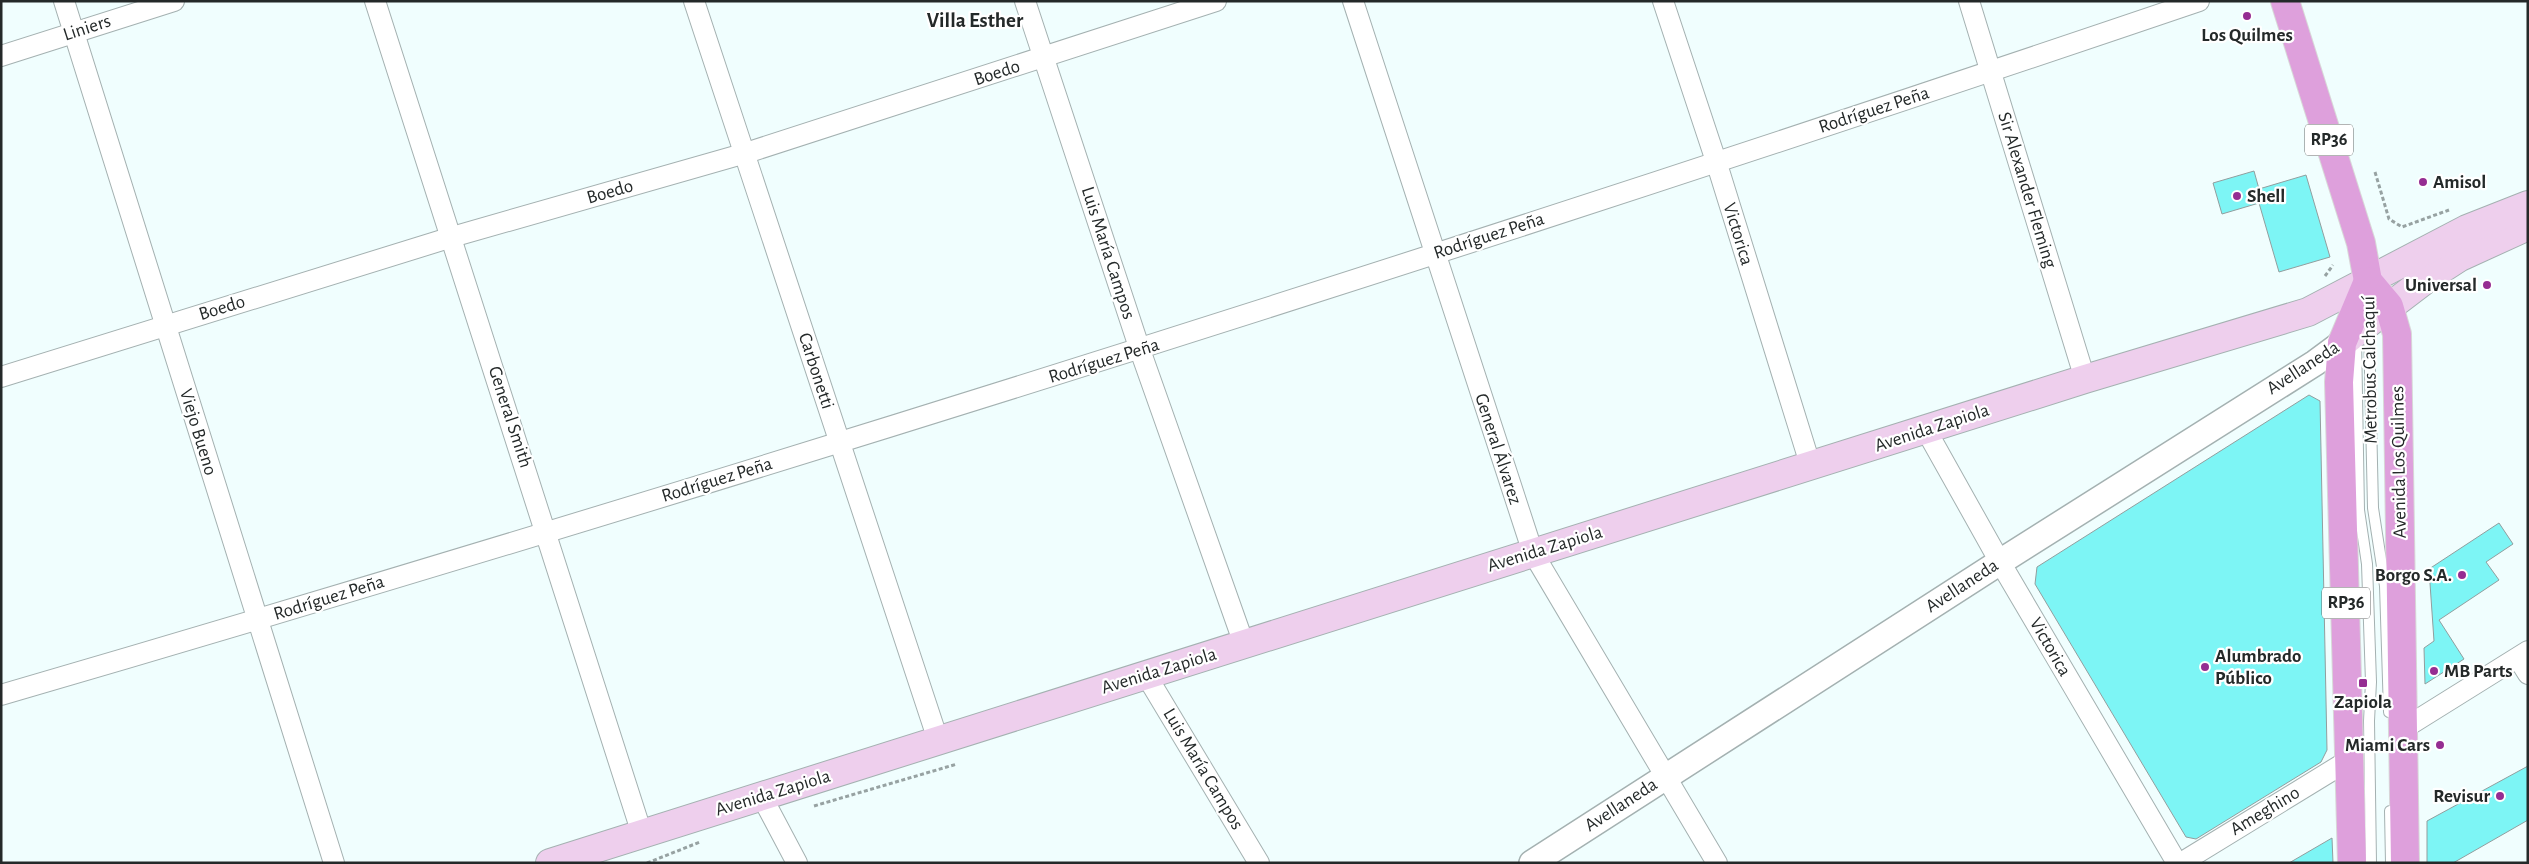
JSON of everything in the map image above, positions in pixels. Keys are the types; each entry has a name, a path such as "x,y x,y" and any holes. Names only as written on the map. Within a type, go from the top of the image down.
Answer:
{"main road":[{"name":"Avenida Los Quilmes","path":"2285,1 2356,226 2368,281 2364,326 2394,321 2397,343 2397,805 2405,863"},
{"name":"Avenida Zapiola","path":"550,863 2085,379 2290,318 2330,302 2467,229 2528,205"},
{"path":"2364,326 2460,256 2528,226"},
{"name":"RP36","path":"2352,863 2339,382 2364,326 2368,281"}],"street":[{"name":"Viejo Bueno","path":"64,1 256,620 334,863"},
{"name":"Liniers","path":"1,56 174,1"},
{"name":"General Smith","path":"375,1 547,531 642,834"},
{"name":"Carbonetti","path":"694,1 746,153 938,740"},
{"name":"Luis María Campos","path":"1025,1 1140,350 1244,644"},
{"name":"Boedo","path":"1,376 452,237 746,153 1216,1"},
{"name":"General Álvarez","path":"1353,1 1533,553 1717,863"},
{"name":"Victorica","path":"1663,1 1716,161 1810,467"},
{"name":"Sir Alexander Fleming","path":"1969,1 2085,379"},
{"name":"Rodríguez Peña","path":"1,694 256,620 1140,350 1991,72 2199,1"},
{"name":"Avellaneda","path":"1532,863 2000,562 2315,363 2364,326"},
{"name":"Victorica","path":"1926,430 2000,562 2177,863"},
{"path":"2396,727 2524,661"},
{"name":"Luis María Campos","path":"1146,675 1259,863"},
{"name":"Ameghino","path":"2181,863 2350,760"},
{"path":"762,797 797,863"}],"lane":[{"name":"Metrobus Calchaquí","path":"2364,326 2359,510 2366,564 2370,654 2371,863"},
{"path":"2391,863 2397,805"},
{"path":"2397,805 2398,863"}],"path":[{"path":"2375,172 2389,219 2402,228 2456,208"},
{"path":"804,809 957,764"},
{"path":"648,863 703,841"}],"building":[{"path":"2254,171 2259,189 2306,175 2330,257 2279,272 2259,203 2222,214 2213,183"},
{"name":"Alumbrado Público","path":"2309,395 2320,401 2327,750 2321,762 2196,839 2186,837 2035,584 2037,567"},
{"name":"Borgo S.A.","path":"2499,523 2513,544 2486,562 2499,580 2439,620 2464,659 2425,684 2424,648 2434,641 2429,569"},
{"name":"Revisur","path":"2528,766 2528,820 2453,863 2427,863 2427,821"},
{"path":"2332,838 2333,863 2289,863"}],"place":[{"name":"Los Quilmes","path":"2247,16"},
{"name":"Amisol","path":"2423,182"},
{"name":"Shell","path":"2237,196"},
{"name":"Universal","path":"2487,285"},
{"name":"Borgo S.A.","path":"2462,575"},
{"name":"Alumbrado Público","path":"2205,667"},
{"name":"MB Parts","path":"2434,671"},
{"name":"Zapiola","path":"2363,683"},
{"name":"Miami Cars","path":"2440,745"},
{"name":"Revisur","path":"2500,796"}],"district":[{"name":"Villa Esther","path":"975,20"}]}
